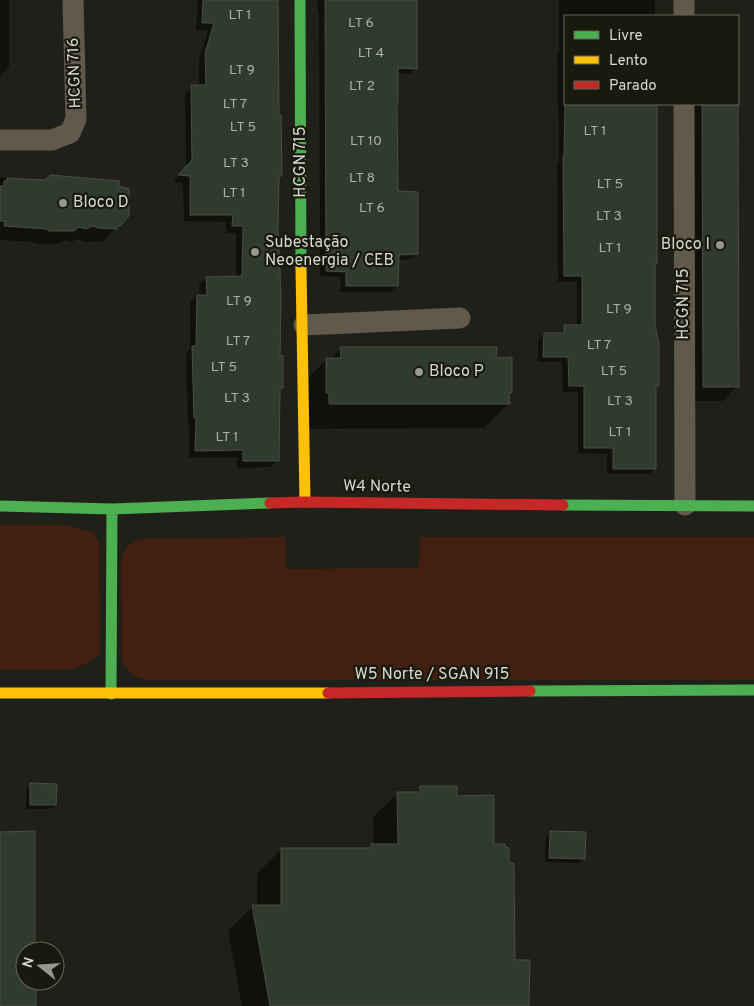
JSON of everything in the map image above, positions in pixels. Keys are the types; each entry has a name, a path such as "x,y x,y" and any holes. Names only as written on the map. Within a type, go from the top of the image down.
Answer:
{"main road":[{"name":"HCGN 715","path":"300,0 305,502"},
{"name":"W4 Norte","path":"0,506 112,509 305,502 754,506"},
{"path":"111,694 112,509"},
{"name":"W5 Norte / SGAN 915","path":"0,693 754,690"}],"street":[{"name":"HCGN 716","path":"0,140 52,140 70,133 76,119 73,0"},
{"path":"684,0 684,15"},
{"name":"HCGN 715","path":"684,105 685,505"},
{"path":"304,325 460,318"}],"shaded area":[{"path":"0,525 65,525 92,532 99,543 100,653 91,661 74,669 0,669"},
{"path":"285,537 286,569 419,568 420,537 754,537 754,680 145,680 133,675 122,662 121,560 127,546 139,539"}],"building":[{"path":"203,0 278,0 279,115 281,115 282,176 279,176 278,227 281,294 280,357 283,355 283,388 280,388 279,461 243,461 243,450 195,451 196,418 194,418 192,346 196,346 197,295 207,295 206,277 242,276 243,226 232,226 233,215 190,215 190,176 178,175 192,160 191,85 206,85 205,53 214,23 202,23"},
{"path":"325,0 417,0 417,69 398,68 397,102 398,191 418,192 418,254 399,255 398,286 346,286 346,272 326,271"},
{"path":"565,105 657,105 655,325 659,344 659,386 656,386 656,469 613,469 613,448 584,448 584,386 569,386 568,357 543,357 544,333 564,333 564,325 582,325 582,276 564,276"},
{"name":"Bloco I","path":"702,105 738,105 739,387 703,387"},
{"name":"Bloco D","path":"50,175 120,181 119,186 129,189 129,216 120,226 117,226 117,229 92,226 86,229 79,227 74,231 49,231 47,229 4,226 5,221 0,221 0,186 4,186 4,181 7,181 7,178 45,180"},
{"name":"Bloco P","path":"340,347 497,347 496,358 512,357 510,404 329,404 329,393 326,393 326,358 341,358"},
{"path":"30,783 57,784 56,805 30,805"},
{"path":"420,786 457,786 457,796 494,795 494,844 505,844 505,847 509,848 509,862 514,864 515,960 530,960 529,1006 270,1006 252,905 281,905 281,848 368,848 372,847 371,844 398,844 397,792 420,792"},
{"path":"35,831 35,941 15,941 15,991 36,991 36,1006 0,1006 0,832"},
{"path":"550,831 586,832 585,859 549,858"}],"traffic: fast":[{"path":"300,0 301,268"},
{"path":"0,506 112,509 270,503"},
{"path":"563,505 754,506"},
{"path":"111,694 112,509"},
{"path":"530,691 754,690"}],"traffic: slow":[{"path":"301,268 305,502"},
{"path":"0,693 328,693"}],"traffic: jam":[{"path":"270,503 563,505"},
{"path":"328,693 530,691"}],"place":[{"name":"Bloco D","path":"63,203"},
{"name":"Bloco I","path":"720,245"},
{"name":"Subestação Neoenergia / CEB","path":"255,252"},
{"name":"Bloco P","path":"419,372"}]}
